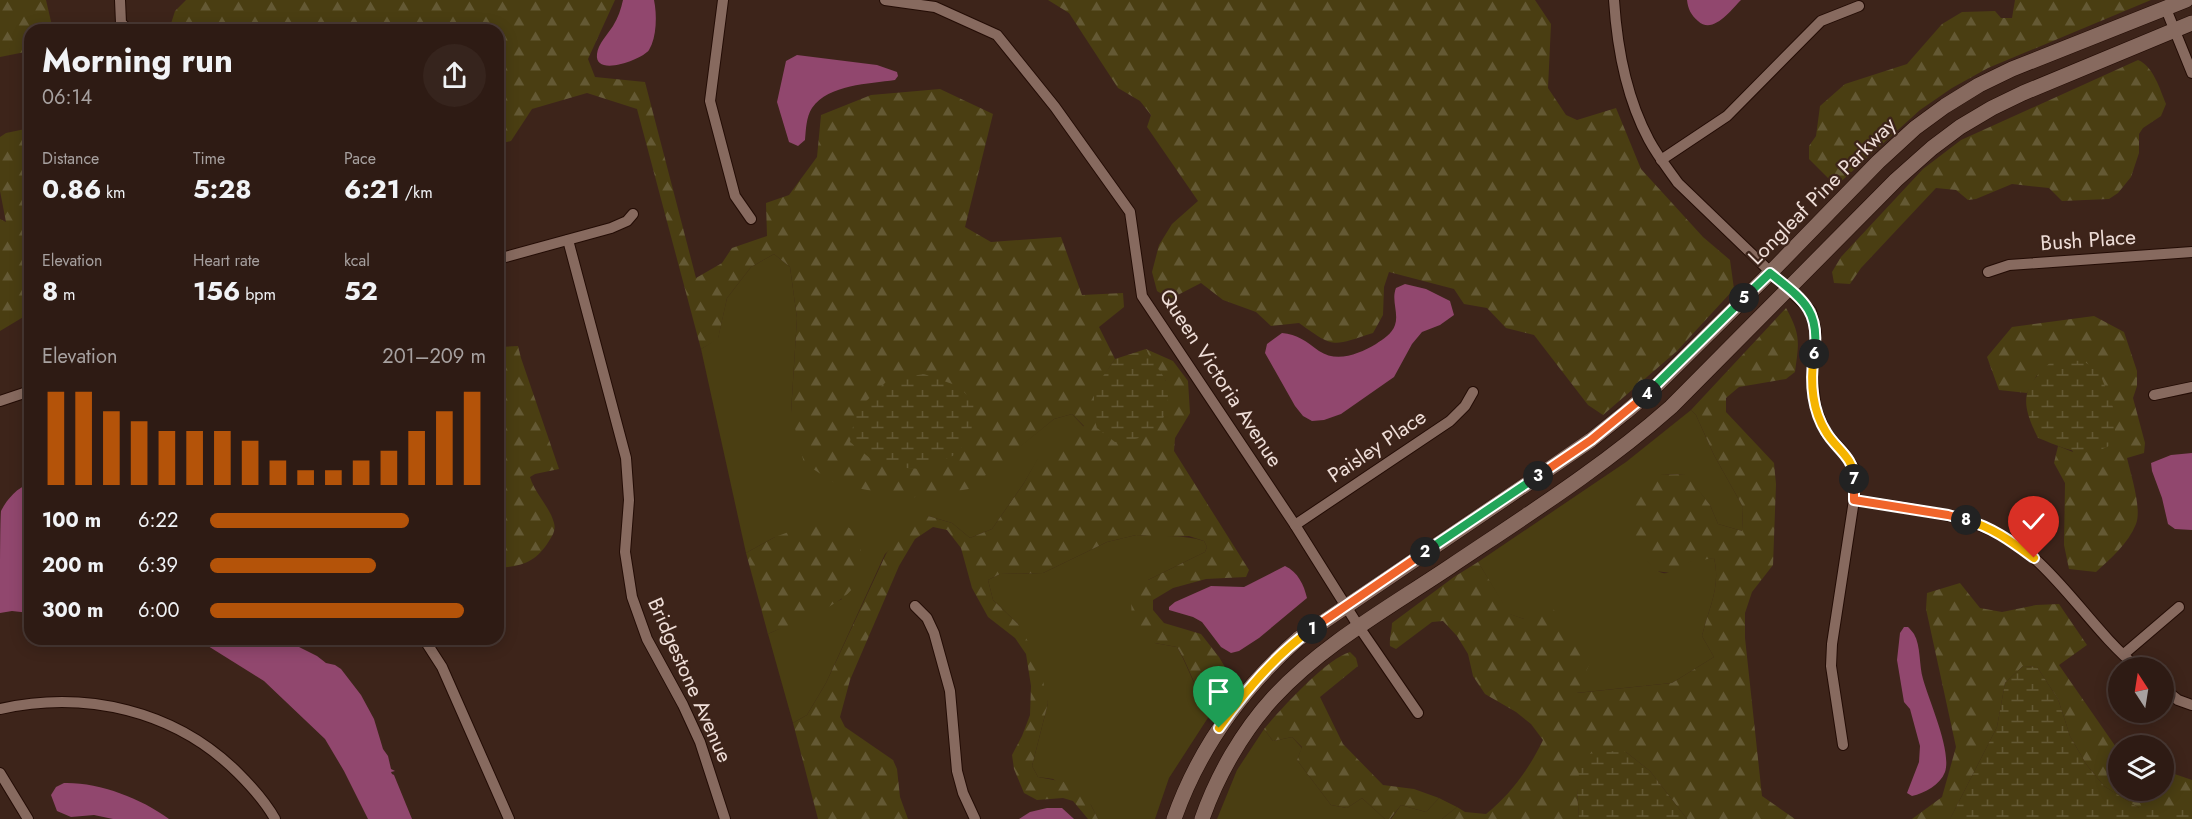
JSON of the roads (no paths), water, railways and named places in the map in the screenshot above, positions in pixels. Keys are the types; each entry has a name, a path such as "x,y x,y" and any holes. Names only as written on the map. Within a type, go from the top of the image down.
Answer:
{"main road":[{"name":"Longleaf Pine Parkway","path":"1174,819 1195,769 1219,728 1236,704 1271,664 1298,639 1591,440 1653,388 1878,162 1915,128 1979,85 2012,69 2186,0"},
{"path":"1202,819 1241,741 1272,699 1314,660 1359,627 1606,461 1671,406 1896,180 1932,148 1960,127 2023,93 2192,23"}],"street":[{"path":"120,0 122,24"},
{"path":"723,0 710,101 735,196 751,219"},
{"name":"Queen Victoria Avenue","path":"885,0 935,7 997,35 1055,106 1130,212 1142,297 1418,713"},
{"path":"1614,0 1623,60 1635,108 1649,140 1678,183 1770,273 1790,289 1811,311 1815,323 1812,375 1816,410 1826,433 1854,468 1854,500 1831,655 1843,745"},
{"path":"1661,159 1727,116 1821,21 1859,6"},
{"path":"2166,9 2192,73"},
{"path":"504,257 620,224 633,214"},
{"name":"Bridgestone Avenue","path":"568,240 626,458 629,500 626,552 632,597 647,639 683,705 700,742 725,819"},
{"name":"Bush Place","path":"1988,272 2009,265 2192,252"},
{"path":"2154,395 2192,387"},
{"name":"Paisley Place","path":"1295,525 1450,421 1465,406 1473,392"},
{"path":"0,402 24,393"},
{"path":"1854,500 1948,515 1978,523 2004,536 2034,558 2127,657"},
{"path":"915,606 927,618 934,633 950,691 957,771 975,819"},
{"path":"2124,654 2179,607"},
{"path":"428,645 442,667 509,819"},
{"path":"2174,697 2192,705"},
{"path":"0,709 42,702 74,701 109,705 176,727 216,753 248,783 275,819"},
{"path":"0,773 28,819"}]}
